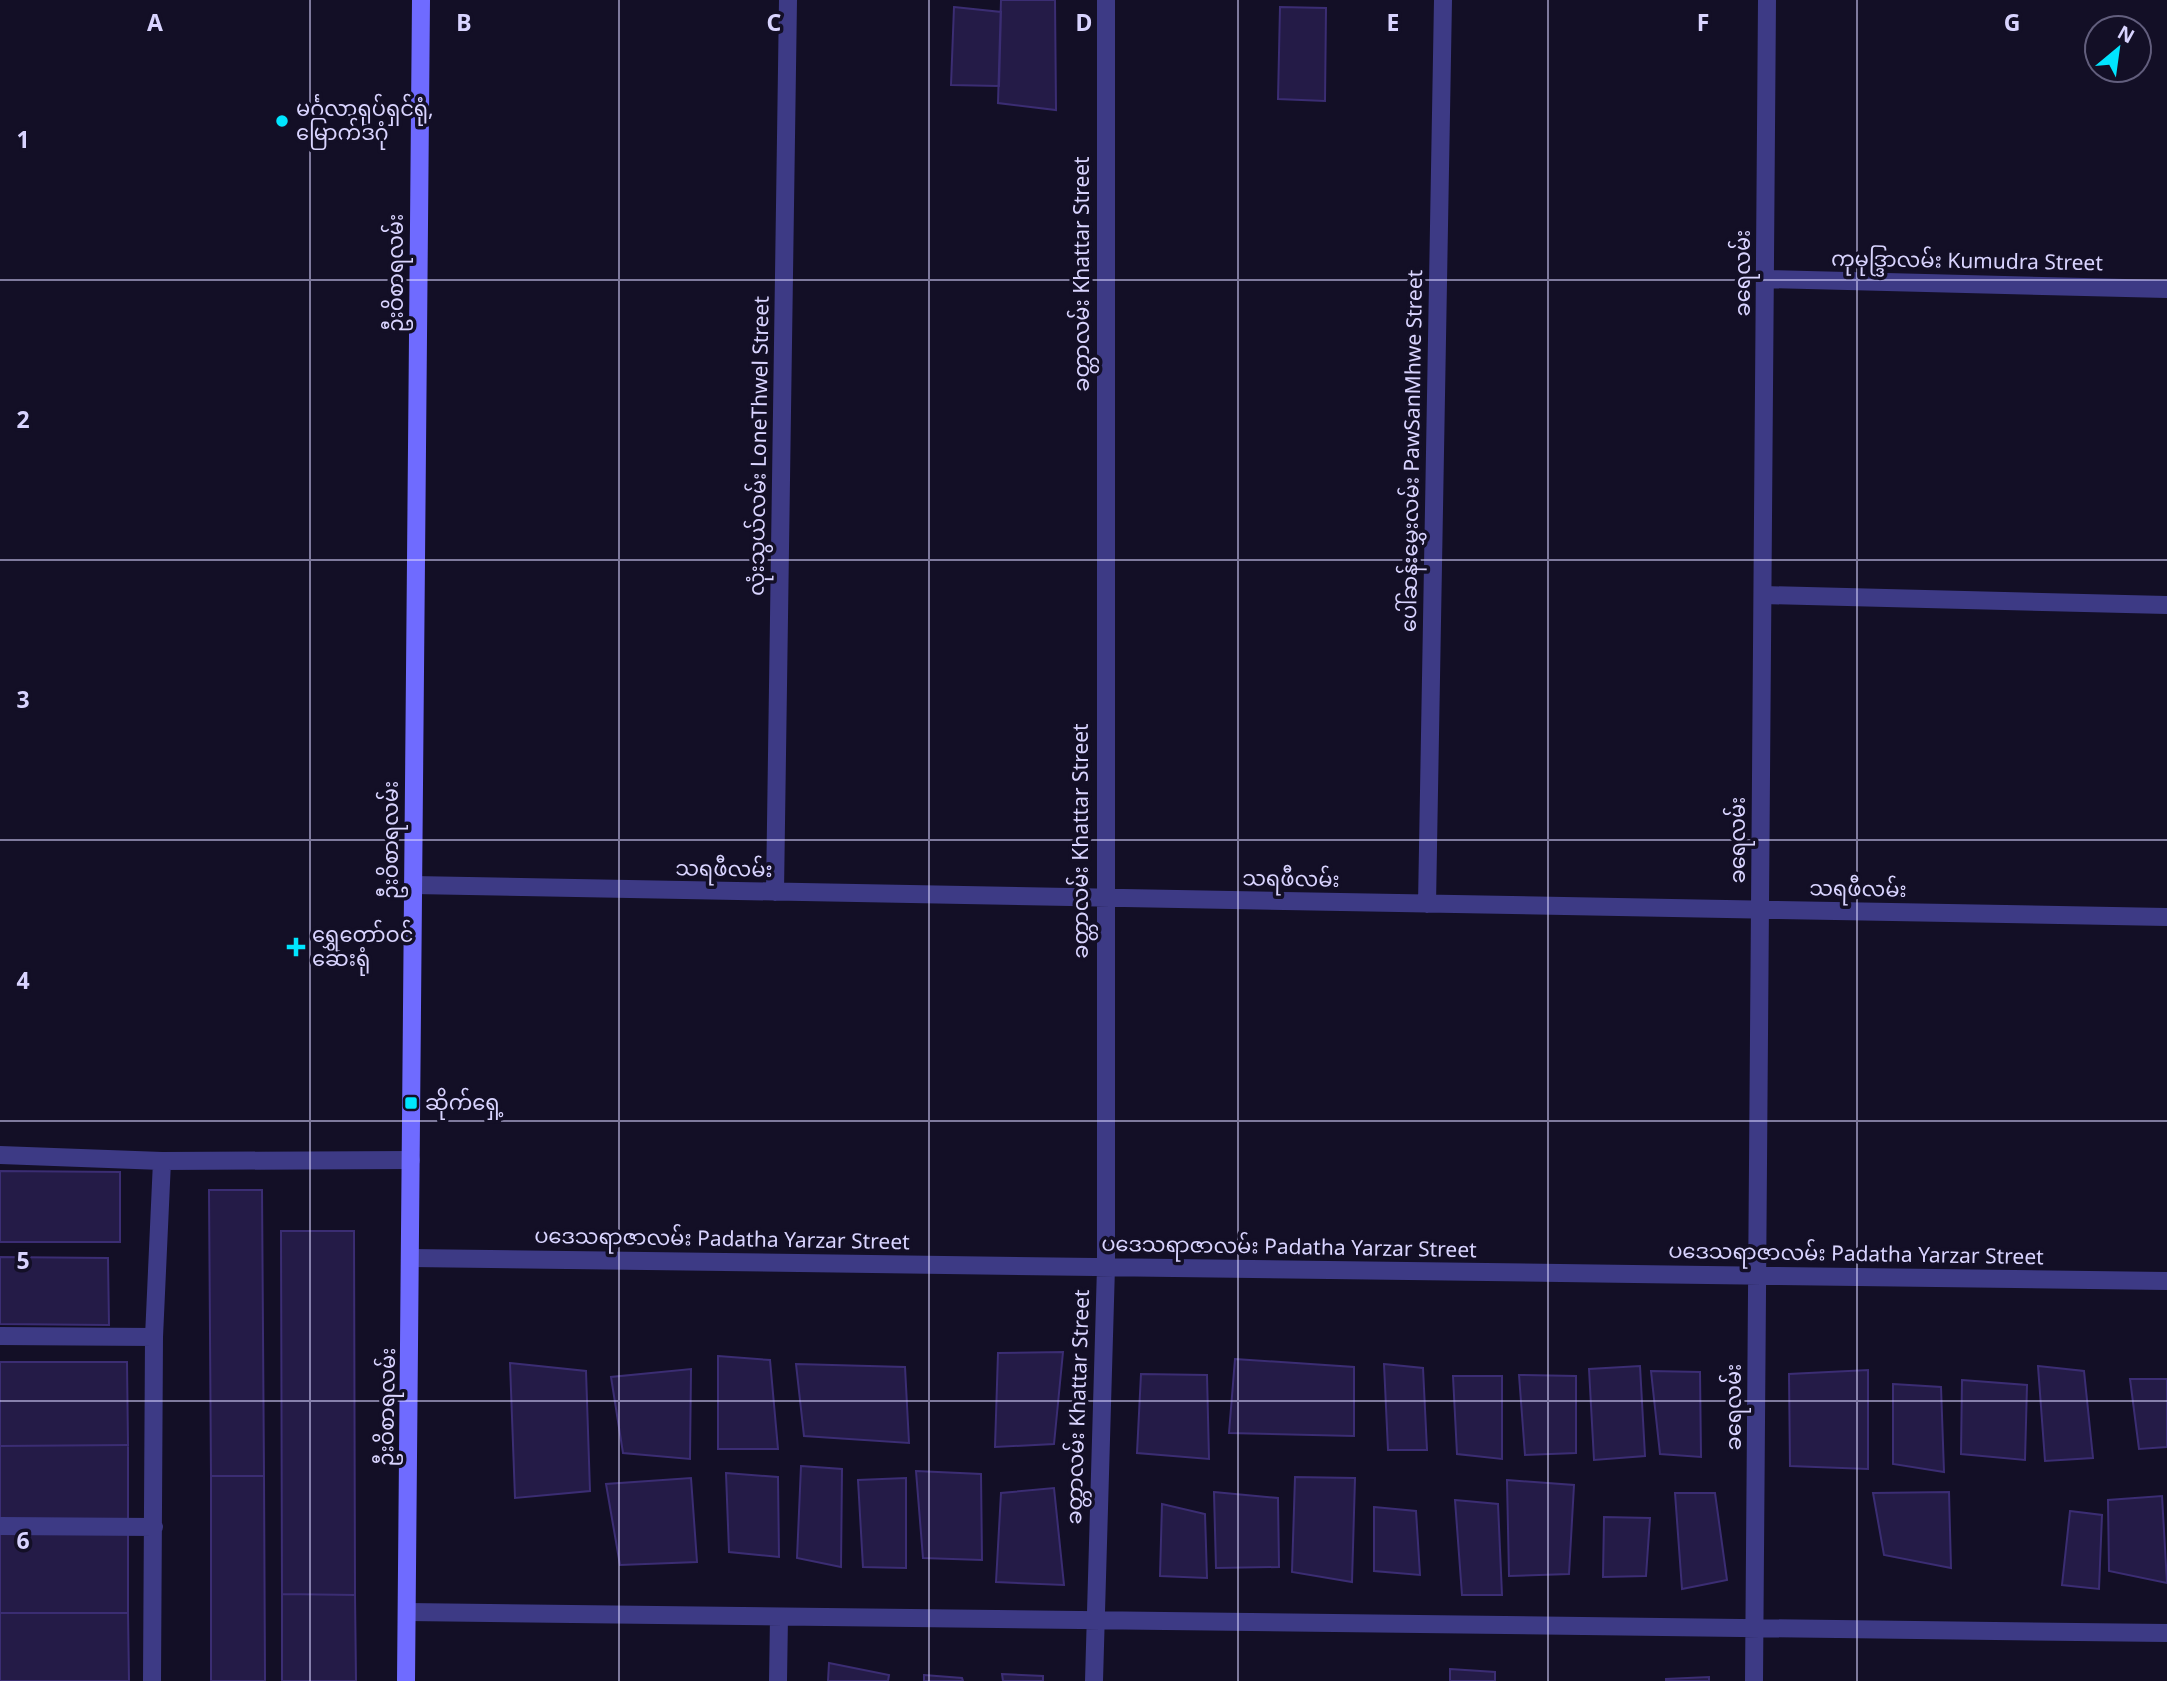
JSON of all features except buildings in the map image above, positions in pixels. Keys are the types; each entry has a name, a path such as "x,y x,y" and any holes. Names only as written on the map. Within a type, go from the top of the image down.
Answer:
{"main road":[{"name":"ဦးဝိစာရလမ်း","path":"406,1681 421,0"}],"street":[{"name":"လုံးသွယ်လမ်း LoneThwel Street","path":"775,892 788,0"},
{"name":"ခတ္တာလမ်း Khattar Street","path":"1094,1681 1106,1267 1106,0"},
{"name":"ပေါ်ဆန်းမွှေးလမ်း PawSanMhwe Street","path":"1427,904 1443,0"},
{"name":"ခရေလမ်း","path":"1754,1681 1768,0"},
{"name":"ကုမုဒ္ဒြာလမ်း Kumudra Street","path":"1765,279 2167,289"},
{"path":"1763,595 2167,605"},
{"name":"သရဖီလမ်း","path":"414,886 2167,917"},
{"path":"0,1155 162,1161 411,1160"},
{"path":"152,1681 154,1337 162,1161"},
{"name":"ပဒေသရာဇာလမ်း Padatha Yarzar Street","path":"411,1258 2167,1280"},
{"path":"0,1336 154,1337"},
{"path":"0,1526 154,1527"},
{"path":"407,1612 2167,1633"},
{"path":"778,1681 779,1617"}],"place":[{"name":"မင်္ဂလာရုပ်ရှင်ရုံ, မြောက်ဒဂုံ","path":"282,121"},
{"name":"ရွှေတော်ဝင် ဆေးရုံ","path":"296,947"},
{"name":"ဆိုက်ရှေ့","path":"411,1103"}]}
